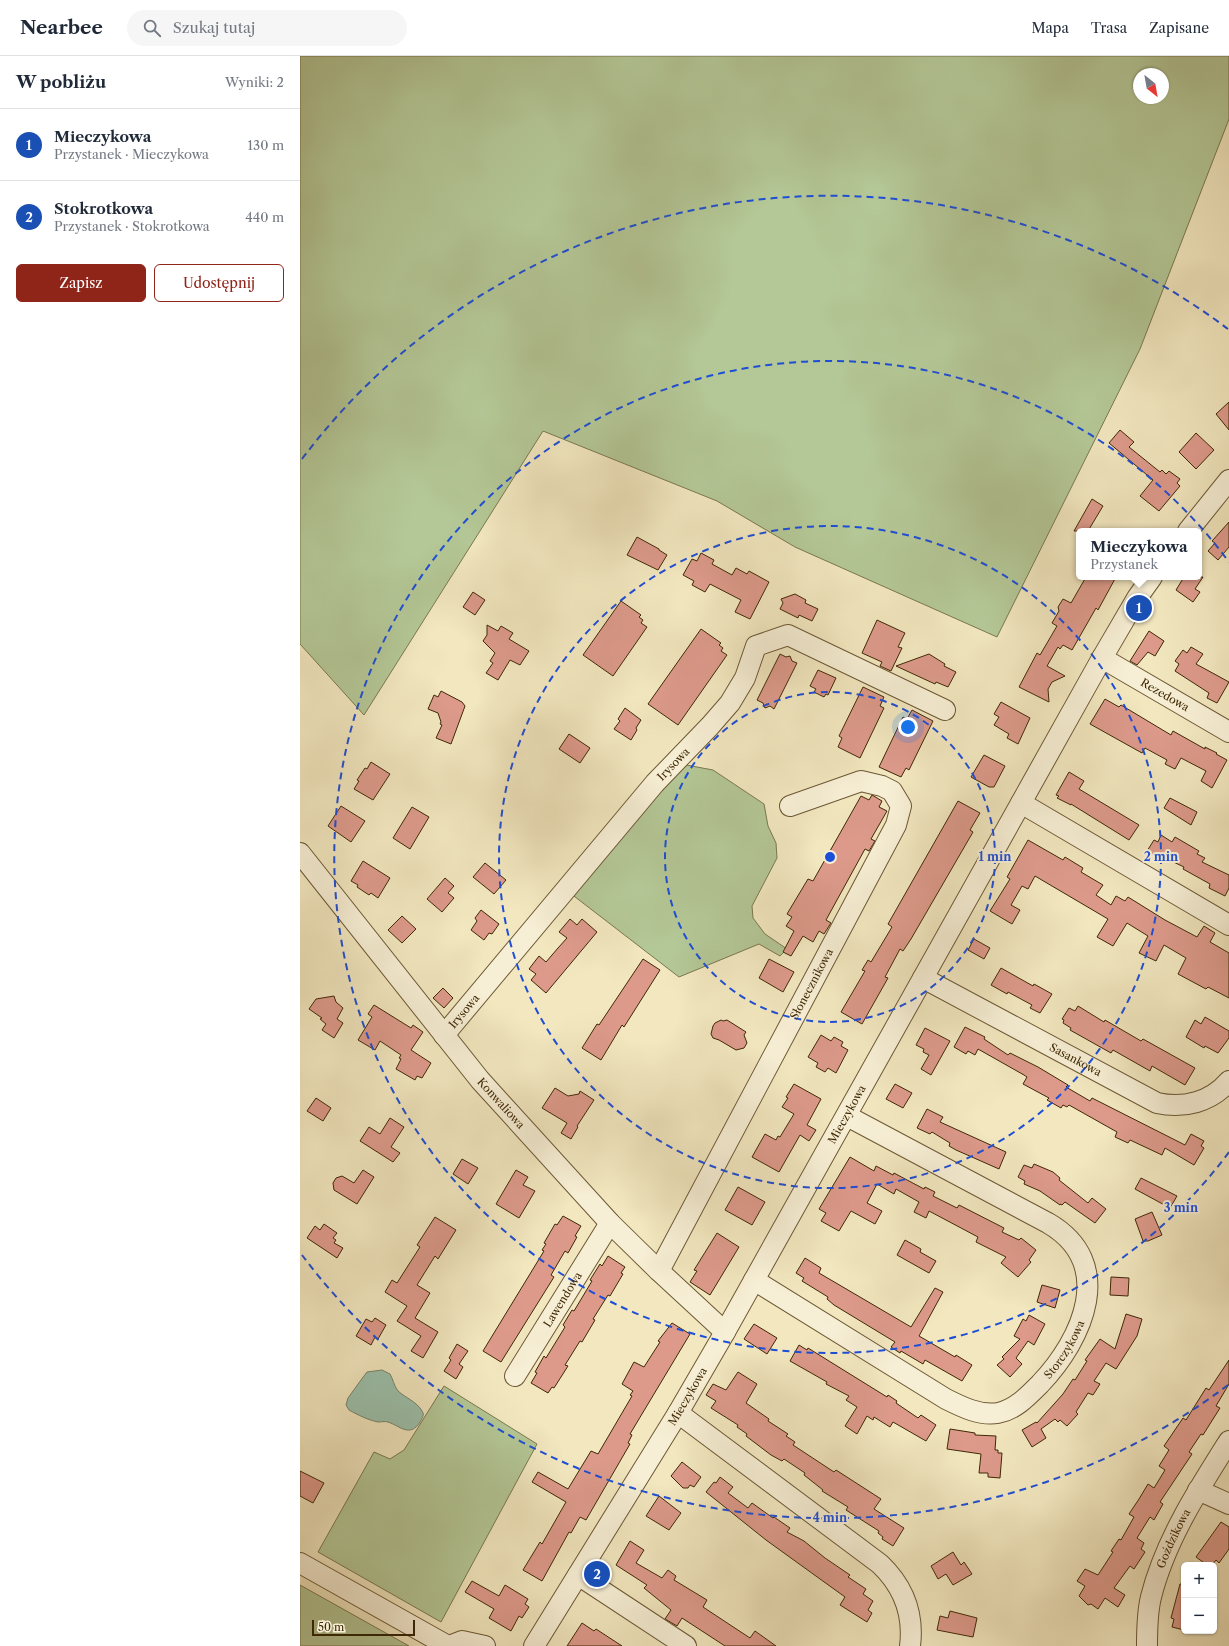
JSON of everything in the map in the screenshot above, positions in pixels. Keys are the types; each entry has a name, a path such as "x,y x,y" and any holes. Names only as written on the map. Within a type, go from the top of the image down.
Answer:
{"street":[{"path":"1190,528 1229,480"},
{"name":"Mieczykowa","path":"534,1646 678,1413 725,1332 1102,658 1137,598 1150,580"},
{"name":"Irysowa","path":"444,1035 655,783 730,703 745,678 756,646 788,635 945,710"},
{"name":"Rezedowa","path":"1102,658 1229,732"},
{"name":"Słonecznikowa","path":"659,1271 896,825 901,806 892,791 882,786 861,781 790,806"},
{"path":"1021,802 1229,925"},
{"name":"Konwaliowa","path":"300,853 480,1080 610,1223 725,1332"},
{"name":"Sasankowa","path":"923,978 1157,1103 1176,1106 1202,1101 1214,1094 1229,1081"},
{"name":"Storczykowa","path":"754,1280 946,1399 962,1407 983,1413 999,1413 1008,1411 1018,1404 1052,1371 1072,1340 1086,1303 1088,1284 1083,1257 1065,1234 846,1116"},
{"name":"Lawendowa","path":"515,1376 610,1223"},
{"path":"678,1413 880,1564 891,1574 899,1585 908,1609 911,1624 910,1646"},
{"name":"Goździkowa","path":"1147,1646 1147,1625 1151,1598 1158,1574 1198,1490 1229,1441"},
{"path":"1198,1490 1229,1504"},
{"path":"300,1563 448,1646 462,1641 485,1646"},
{"path":"578,1575 686,1646"}],"shaded area":[{"path":"300,56 1229,56 1229,119 1140,349 997,637 795,547 717,501 543,431 364,715 300,644"},
{"path":"681,764 713,770 764,804 768,826 776,843 777,858 752,906 753,918 765,934 787,949 780,956 759,944 679,977 570,893"},
{"path":"382,1370 390,1374 398,1391 417,1405 423,1412 423,1416 416,1427 405,1430 388,1422 378,1422 367,1419 349,1410 346,1405 348,1398 367,1372"},
{"path":"444,1386 537,1444 441,1622 318,1552 374,1452 390,1459 404,1450"},
{"path":"300,1585 409,1646 300,1646"}],"building":[{"path":"1229,402 1229,430 1216,414"},
{"path":"1120,430 1134,442 1129,447 1160,472 1162,470 1166,474 1169,471 1180,479 1177,483 1180,486 1159,511 1140,496 1153,480 1109,443"},
{"path":"1196,433 1214,450 1196,469 1179,452"},
{"path":"1092,499 1103,506 1090,528 1076,528 1076,531 1074,531"},
{"path":"1229,522 1229,547 1218,560 1208,551 1215,543 1212,541"},
{"path":"637,537 667,555 658,570 627,555"},
{"path":"701,553 714,560 712,564 732,575 736,568 747,574 749,571 769,582 750,619 735,612 741,600 710,584 705,592 692,585 694,581 683,575 692,559 697,561"},
{"path":"1084,580 1114,580 1098,610 1096,608 1072,650 1063,645 1060,649 1058,647 1047,666 1065,676 1052,682 1048,689 1049,702 1019,687 1037,653 1040,655 1057,626 1052,623 1059,611 1058,607 1063,599 1071,603"},
{"path":"1182,580 1201,580 1195,589 1200,592 1193,602 1176,590"},
{"path":"473,592 485,600 475,615 463,607"},
{"path":"795,594 806,600 805,603 818,609 812,621 799,615 798,618 780,609 783,603 781,599"},
{"path":"621,601 641,615 639,617 643,620 641,623 647,627 613,676 583,655"},
{"path":"877,620 905,633 898,647 902,648 891,671 880,666 882,662 862,653"},
{"path":"487,625 498,631 501,626 513,633 509,639 529,651 520,665 510,660 498,680 486,673 493,663 490,661 495,653 483,641 487,635"},
{"path":"701,629 721,643 719,645 723,648 721,651 727,655 678,725 648,704"},
{"path":"1149,631 1164,641 1155,656 1148,652 1137,665 1130,661"},
{"path":"1191,647 1203,654 1196,664 1229,682 1217,703 1207,698 1209,693 1175,671 1179,664 1175,661 1183,650 1187,653"},
{"path":"780,654 786,657 790,656 792,661 797,663 774,709 770,706 765,708 763,703 757,700"},
{"path":"929,654 945,664 944,666 956,672 948,687 936,682 935,684 896,666"},
{"path":"818,670 836,678 828,695 826,694 824,697 814,692 816,689 810,686"},
{"path":"863,687 884,697 880,706 884,708 860,758 838,747 842,738 839,736"},
{"path":"441,691 462,702 465,706 451,744 436,738 442,725 440,724 441,722 438,713 428,709 434,695 438,697"},
{"path":"1105,699 1119,707 1121,705 1171,735 1173,731 1205,749 1205,747 1217,753 1216,754 1227,760 1212,788 1201,781 1206,771 1181,758 1175,769 1165,764 1167,760 1145,748 1142,753 1090,724"},
{"path":"1001,702 1030,718 1018,744 1007,738 1009,734 994,725 999,717 994,714"},
{"path":"625,708 641,720 631,740 614,729 620,721 618,719"},
{"path":"912,710 933,721 909,770 906,768 901,777 879,767 903,717 907,719"},
{"path":"569,734 590,748 580,763 559,749"},
{"path":"984,755 1005,766 994,787 989,787 971,777"},
{"path":"371,762 390,774 373,800 354,789 359,781 357,780"},
{"path":"1069,772 1084,781 1079,789 1139,825 1129,840 1071,804 1057,798 1059,796 1056,795"},
{"path":"872,795 882,801 879,807 887,811 871,839 875,841 869,851 865,849 826,920 831,923 824,934 819,931 813,942 803,936 791,956 783,952 794,931 786,926 792,917 787,914 808,879 813,881 861,796 869,800"},
{"path":"1170,798 1197,812 1191,825 1164,808"},
{"path":"958,801 980,813 970,830 973,832 911,939 903,951 900,949 885,977 888,978 862,1024 841,1012 865,971 862,970 868,960 871,962 892,927 888,924"},
{"path":"341,806 365,821 351,842 328,826"},
{"path":"412,807 429,817 410,849 393,838"},
{"path":"1161,835 1172,842 1175,837 1199,851 1197,854 1205,858 1202,862 1229,875 1229,888 1225,896 1209,888 1210,884 1183,869 1184,867 1165,858 1162,862 1147,851 1154,840 1158,842"},
{"path":"1028,840 1063,860 1065,857 1083,868 1081,872 1103,885 1096,895 1111,905 1116,896 1125,901 1128,897 1165,920 1197,937 1204,926 1215,933 1210,942 1229,953 1229,998 1208,987 1206,989 1178,974 1186,958 1164,945 1156,961 1139,953 1148,936 1127,923 1113,946 1097,937 1108,919 1035,876 1028,889 1022,886 1011,905 1020,910 1012,924 990,911 1010,879 1007,877"},
{"path":"363,861 390,878 378,898 371,893 369,895 351,881"},
{"path":"485,863 506,880 494,894 473,877"},
{"path":"445,878 454,886 448,893 454,898 442,912 427,899"},
{"path":"481,910 499,924 492,934 489,933 484,940 471,930 477,921 475,918"},
{"path":"402,916 416,929 402,943 388,930"},
{"path":"570,919 577,925 582,919 597,932 546,993 531,980 536,974 529,969 539,956 546,962 567,938 559,932"},
{"path":"974,939 990,948 984,959 968,950"},
{"path":"643,959 660,970 624,1027 622,1025 601,1060 582,1048"},
{"path":"769,959 794,972 783,992 759,978"},
{"path":"1001,968 1033,986 1034,984 1052,994 1040,1013 1030,1008 1032,1005 991,985"},
{"path":"443,988 453,998 444,1008 433,998"},
{"path":"334,996 336,1002 343,1008 337,1019 343,1023 334,1038 322,1030 326,1024 320,1019 322,1018 309,1009 316,999"},
{"path":"374,1005 411,1028 413,1025 423,1032 411,1050 431,1063 422,1078 417,1076 415,1080 396,1069 401,1059 399,1058 401,1055 380,1041 375,1050 358,1040 372,1017 368,1014"},
{"path":"1078,1006 1104,1022 1105,1020 1141,1041 1143,1039 1195,1068 1185,1085 1152,1066 1150,1071 1113,1050 1111,1053 1070,1030 1071,1028 1063,1023 1064,1020 1062,1019 1069,1008 1075,1011"},
{"path":"1205,1017 1229,1031 1229,1038 1218,1053 1205,1046 1204,1048 1186,1037 1195,1020 1201,1024"},
{"path":"721,1020 727,1020 746,1032 744,1035 747,1043 744,1048 736,1050 713,1038 711,1034 713,1026"},
{"path":"965,1027 985,1037 984,1039 1008,1055 1010,1053 1038,1067 1068,1085 1066,1087 1090,1101 1092,1098 1185,1145 1191,1134 1204,1141 1201,1146 1204,1148 1194,1165 1165,1148 1162,1155 1130,1140 1128,1143 1115,1137 1117,1132 1069,1105 1067,1107 1063,1105 1061,1108 1047,1100 1049,1098 1023,1084 1027,1077 978,1049 975,1055 968,1051 966,1054 954,1047"},
{"path":"925,1028 950,1041 931,1075 921,1069 929,1055 923,1052 924,1049 916,1045"},
{"path":"821,1035 831,1041 834,1037 843,1042 841,1046 848,1050 836,1073 828,1068 825,1072 816,1067 818,1063 808,1057"},
{"path":"794,1084 821,1099 807,1125 816,1130 809,1141 800,1135 779,1172 752,1157 765,1134 776,1140 778,1136 780,1137 794,1114 782,1107"},
{"path":"895,1084 912,1093 903,1108 886,1099"},
{"path":"555,1088 568,1096 579,1094 580,1091 594,1100 577,1126 578,1127 571,1139 561,1133 567,1123 542,1108"},
{"path":"316,1098 331,1108 323,1121 307,1111"},
{"path":"927,1109 943,1117 940,1122 1006,1152 999,1169 956,1150 949,1146 950,1143 932,1132 930,1134 917,1128"},
{"path":"390,1118 404,1127 391,1147 400,1153 393,1162 360,1141 369,1127 380,1134"},
{"path":"850,1157 874,1171 876,1166 893,1175 894,1173 924,1189 925,1187 935,1192 933,1196 957,1208 959,1205 1004,1228 1002,1232 1019,1240 1021,1238 1036,1250 1029,1260 1031,1262 1018,1277 1001,1263 1006,1257 976,1242 978,1237 929,1211 926,1218 914,1212 919,1202 896,1189 894,1194 877,1184 867,1203 882,1211 875,1224 851,1211 839,1231 821,1221 826,1213 819,1209"},
{"path":"462,1159 478,1168 468,1184 453,1174"},
{"path":"1034,1164 1053,1172 1060,1178 1059,1180 1088,1203 1092,1198 1106,1209 1095,1223 1065,1202 1060,1205 1040,1191 1024,1184 1025,1181 1018,1177 1024,1165 1032,1168"},
{"path":"363,1170 374,1177 357,1204 334,1190 333,1183 336,1178 342,1176 354,1183"},
{"path":"516,1170 528,1177 523,1185 535,1191 519,1218 496,1204"},
{"path":"1141,1178 1177,1196 1170,1208 1135,1189"},
{"path":"738,1187 765,1202 752,1225 725,1210"},
{"path":"1152,1212 1162,1235 1148,1241 1143,1241 1135,1219"},
{"path":"563,1216 581,1226 575,1236 577,1237 568,1253 565,1251 551,1275 554,1277 501,1362 483,1351 544,1251 542,1250 546,1244 544,1243 555,1224 557,1225"},
{"path":"435,1217 456,1230 438,1259 435,1256 417,1285 430,1293 415,1318 438,1332 423,1358 411,1351 421,1336 397,1321 407,1306 385,1292 392,1280 397,1283 420,1247 417,1245"},
{"path":"324,1224 337,1233 333,1238 336,1240 334,1243 343,1248 337,1258 307,1238 315,1226 320,1230"},
{"path":"717,1233 739,1247 710,1295 690,1282 697,1271 694,1270"},
{"path":"905,1240 921,1249 920,1252 936,1261 929,1273 897,1255"},
{"path":"608,1256 625,1267 621,1273 623,1274 610,1296 608,1295 593,1319 595,1320 582,1342 580,1341 565,1365 568,1366 554,1388 552,1387 548,1393 531,1383 537,1373 535,1372 544,1356 546,1358 565,1327 563,1325 572,1310 574,1311 592,1281 590,1280 600,1264 602,1266"},
{"path":"805,1258 821,1268 819,1273 911,1327 935,1288 943,1292 919,1336 972,1365 962,1381 925,1360 923,1364 901,1351 900,1353 891,1347 895,1342 834,1305 827,1299 828,1297 802,1281 804,1278 796,1273"},
{"path":"1111,1277 1129,1278 1128,1296 1110,1295"},
{"path":"1042,1285 1060,1290 1055,1308 1037,1302"},
{"path":"1126,1314 1142,1319 1137,1336 1116,1369 1106,1363 1094,1381 1100,1384 1093,1395 1088,1393 1076,1412 1078,1414 1067,1426 1060,1420 1058,1422 1055,1419 1041,1429 1046,1438 1032,1447 1022,1430 1036,1422 1037,1423 1063,1394 1073,1379 1075,1380 1087,1361 1085,1360 1100,1339 1115,1349"},
{"path":"1029,1315 1045,1324 1034,1345 1028,1341 1016,1358 1022,1364 1010,1377 997,1365 1004,1359 1002,1357 1020,1339 1014,1336 1023,1319 1026,1321"},
{"path":"375,1318 386,1325 378,1339 375,1337 371,1345 356,1336 366,1319 372,1322"},
{"path":"672,1323 690,1334 630,1434 632,1435 628,1443 630,1444 586,1520 580,1517 571,1533 569,1532 542,1581 523,1570 540,1542 542,1544 566,1502 532,1482 538,1472 568,1489 591,1451 598,1454 632,1396 630,1395 633,1391 622,1384 634,1362 644,1367 660,1342 658,1341"},
{"path":"754,1324 777,1338 767,1354 744,1339"},
{"path":"457,1344 468,1351 459,1364 463,1367 456,1379 444,1371 451,1360 449,1358"},
{"path":"799,1345 807,1350 808,1348 887,1397 888,1395 897,1401 896,1403 918,1418 921,1415 936,1425 926,1441 893,1422 890,1427 874,1417 873,1420 867,1416 857,1434 845,1426 857,1407 846,1400 849,1396 826,1384 827,1382 790,1361"},
{"path":"1229,1360 1229,1384 1216,1406 1220,1408 1203,1435 1201,1434 1189,1452 1192,1454 1160,1502 1163,1504 1154,1520 1150,1517 1137,1538 1144,1543 1141,1549 1145,1552 1134,1569 1130,1566 1114,1588 1125,1595 1118,1607 1105,1598 1098,1609 1091,1604 1088,1605 1079,1596 1085,1586 1077,1581 1085,1569 1098,1575 1113,1552 1111,1551 1119,1539 1121,1540 1134,1517 1129,1514 1148,1484 1154,1488 1165,1470 1159,1466 1169,1450 1164,1446 1183,1418 1186,1420 1206,1388 1209,1390"},
{"path":"738,1372 757,1384 746,1403 769,1419 768,1421 788,1434 786,1436 795,1442 793,1445 834,1472 836,1470 881,1499 874,1509 904,1528 893,1546 882,1539 883,1537 878,1533 879,1531 846,1510 848,1507 822,1491 823,1490 804,1475 805,1473 784,1459 782,1461 771,1455 746,1436 747,1434 737,1427 738,1425 711,1408 716,1401 706,1395 713,1384 726,1390"},
{"path":"950,1429 975,1433 975,1435 996,1436 995,1450 998,1450 998,1453 1002,1453 1000,1478 988,1477 988,1473 979,1473 981,1454 947,1449"},
{"path":"682,1462 701,1477 694,1487 690,1485 688,1488 683,1488 671,1476"},
{"path":"300,1471 324,1483 313,1503 300,1496"},
{"path":"720,1477 733,1487 728,1493 748,1508 752,1503 790,1528 787,1532 804,1541 850,1575 848,1577 866,1589 863,1594 873,1601 868,1610 872,1613 867,1622 840,1605 845,1597 766,1540 706,1492"},
{"path":"659,1496 681,1513 669,1530 646,1516"},
{"path":"1221,1522 1229,1527 1229,1549 1219,1563 1216,1560 1214,1562 1203,1562 1196,1557"},
{"path":"630,1541 644,1550 636,1563 662,1578 668,1570 676,1576 674,1580 707,1600 703,1607 750,1638 755,1631 776,1646 725,1646 682,1618 677,1626 665,1619 671,1610 644,1588 647,1585 616,1565"},
{"path":"953,1552 961,1565 964,1562 972,1574 953,1585 946,1574 938,1579 931,1566"},
{"path":"472,1581 499,1596 505,1585 528,1599 525,1604 529,1607 522,1618 519,1616 511,1631 489,1618 494,1609 465,1592"},
{"path":"1181,1584 1181,1629 1172,1627 1174,1619 1171,1618"},
{"path":"950,1611 977,1618 973,1637 937,1630 940,1616 948,1618"},
{"path":"582,1623 594,1631 596,1629 622,1646 567,1646"}],"place":[{"name":"Mieczykowa","path":"1139,608"},
{"name":"Stokrotkowa","path":"597,1574"}]}
